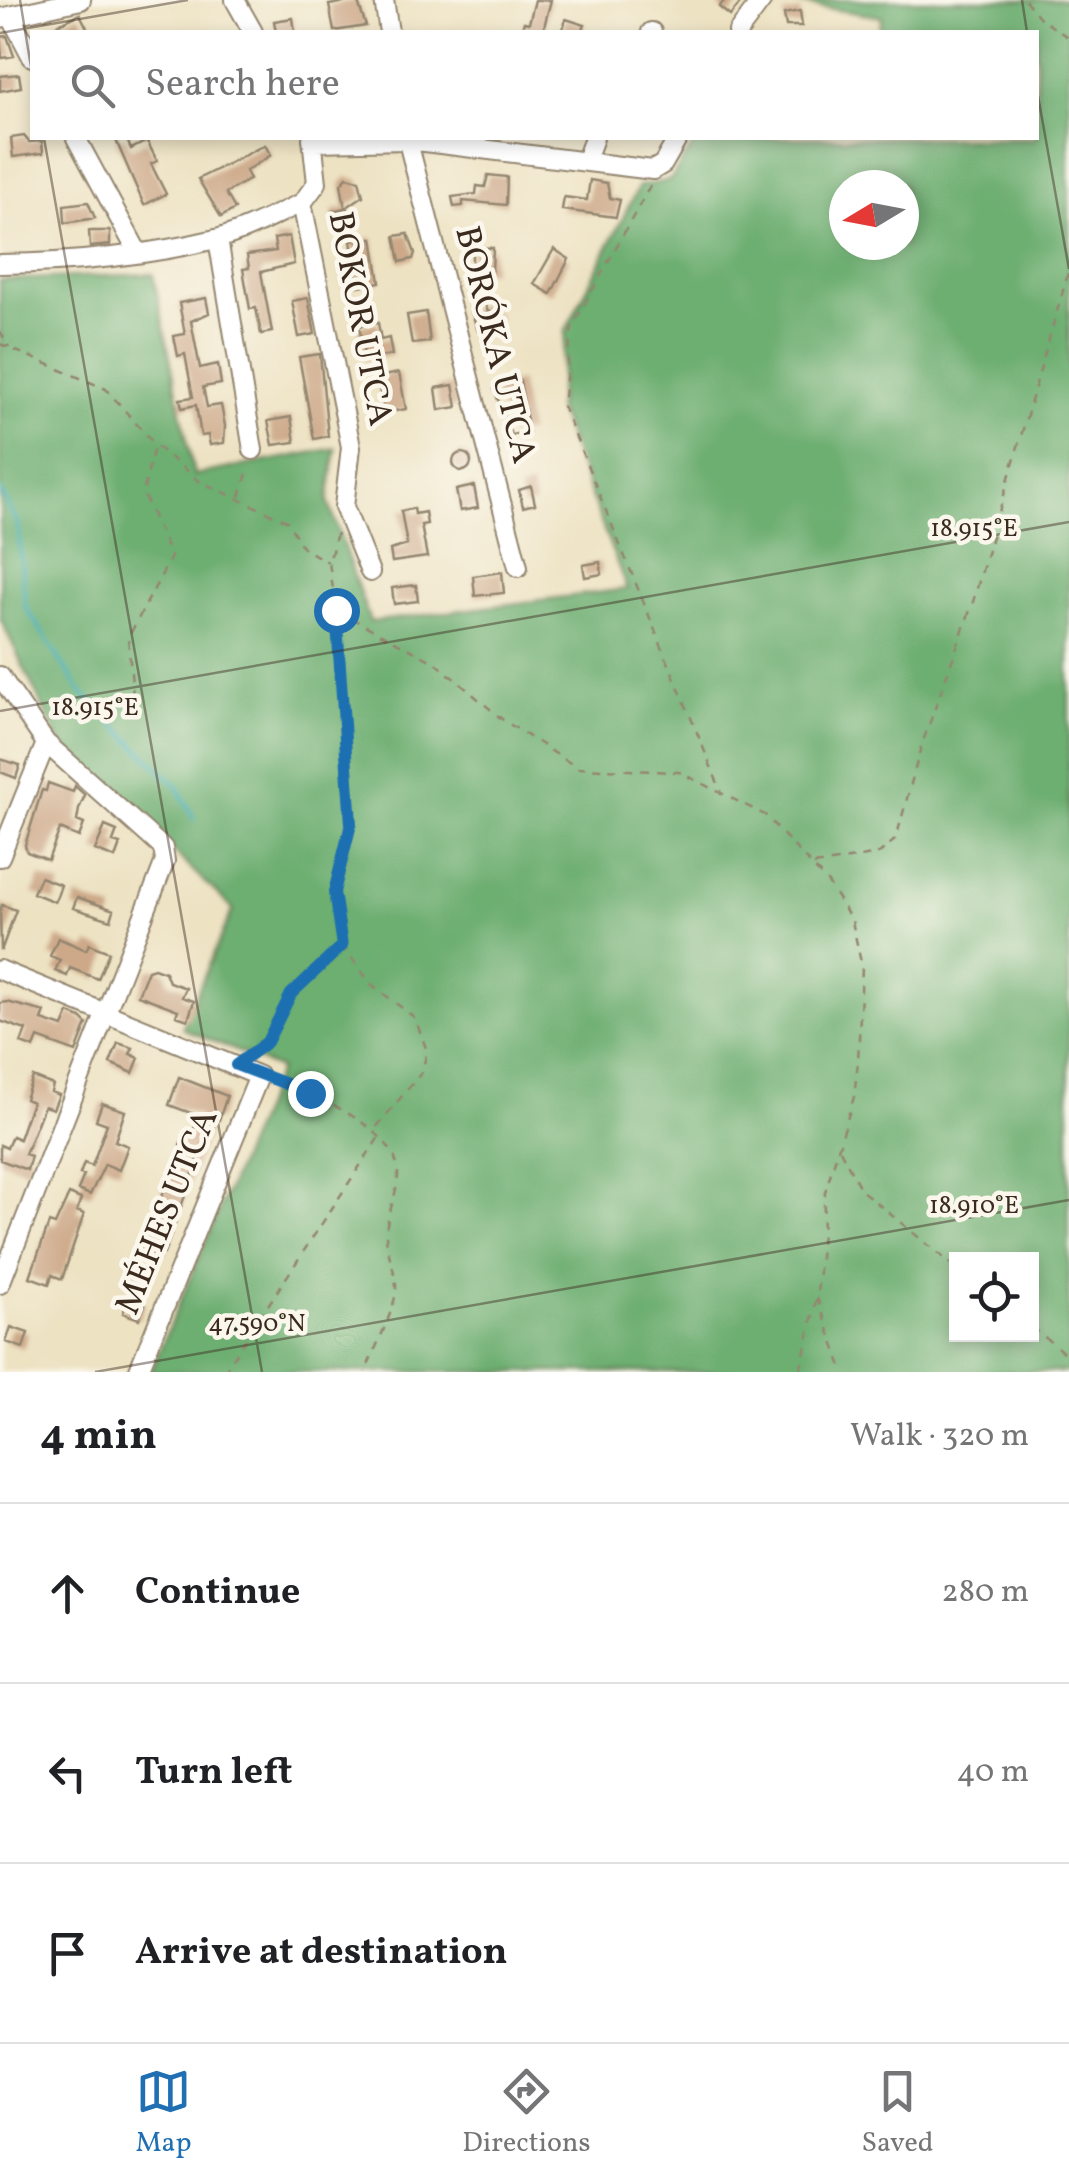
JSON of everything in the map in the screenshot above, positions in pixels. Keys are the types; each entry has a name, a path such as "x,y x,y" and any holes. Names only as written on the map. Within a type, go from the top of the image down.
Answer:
{"street":[{"path":"30,54 5,17 81,0"},
{"path":"235,0 252,30"},
{"path":"384,0 389,30"},
{"path":"740,30 762,0"},
{"path":"77,140 137,251"},
{"name":"BOKOR UTCA","path":"313,140 317,183 302,203 352,447 344,507 370,572"},
{"name":"BORÓKA UTCA","path":"407,140 518,566"},
{"path":"416,140 653,170 663,164 677,140"},
{"path":"586,160 593,140"},
{"path":"0,264 110,260 137,251 218,239 302,203"},
{"path":"218,239 254,450"},
{"path":"0,676 46,743 163,848 164,870 0,1284"},
{"path":"0,857 46,743"},
{"path":"0,970 259,1076"},
{"name":"MÉHES UTCA","path":"138,1372 259,1076"}],"path":[{"path":"1025,0 1041,19 1069,38"},
{"path":"653,170 650,188 572,327 562,406 721,791"},
{"path":"812,865 878,854 896,839 921,748 973,602 1069,271"},
{"path":"0,331 10,348"},
{"path":"0,344 106,390 155,445 198,481 287,521 303,548 329,562"},
{"path":"133,696 128,638 170,557 143,493 155,445"},
{"path":"240,500 254,450"},
{"path":"344,507 329,562 351,824 334,892 342,946 371,984 415,1018 428,1051 422,1072 374,1131"},
{"path":"336,610 436,663 503,720 578,768 679,772 765,816 812,865 852,921 862,967 858,1062 825,1192 817,1298 800,1372"},
{"path":"236,1065 267,1042 291,994 342,946"},
{"path":"259,1076 310,1093 374,1131 392,1150 398,1172 386,1230 387,1255 397,1288 365,1372"},
{"path":"224,1372 380,1136"},
{"path":"838,1147 861,1190 949,1262"},
{"path":"817,1298 844,1372"},
{"path":"1039,1333 1069,1357"}],"green space":[{"path":"777,0 1069,0 1069,1372 150,1372 279,1069 182,1028 233,909 59,741 0,618 0,280 153,274 194,475 336,448 328,501 370,622 627,589 557,408 566,330 639,186 670,180 697,140 1039,140 1039,30 879,30 882,17"}],"building":[{"path":"357,0 366,26 334,30 329,5"},
{"path":"535,0 551,0 544,27 549,30 522,30 524,22 529,23"},
{"path":"725,0 743,0 730,16 719,7"},
{"path":"800,11 802,26 786,26 784,14"},
{"path":"80,14 88,30 46,30"},
{"path":"293,18 295,30 276,30 274,21"},
{"path":"566,19 585,25 583,30 563,30"},
{"path":"7,36 14,56 2,58 0,37"},
{"path":"19,74 21,87 0,91 0,76"},
{"path":"24,136 29,142 42,141 43,153 13,157 11,138"},
{"path":"116,140 127,140 131,149 147,141 157,161 151,164 166,194 144,205"},
{"path":"265,145 271,155 246,171 250,179 226,193 235,209 221,217 198,179"},
{"path":"488,175 507,177 506,205 463,201 463,206 454,207 452,197 476,194 477,186 485,187"},
{"path":"347,177 359,180 363,196 347,207 352,219 335,223 332,211 345,208 341,184"},
{"path":"590,180 607,183 610,198 620,200 616,217 562,210 564,197 587,200"},
{"path":"88,202 95,218 65,223 64,205"},
{"path":"89,231 110,231 110,245 90,247"},
{"path":"408,234 415,253 413,259 400,262 395,236"},
{"path":"289,236 294,264 261,272 272,332 261,334 256,308 250,309 243,269 249,268 247,255 276,251 274,239"},
{"path":"373,238 380,282 358,286 351,241"},
{"path":"472,247 493,248 492,271 478,271 478,263 472,263"},
{"path":"554,249 569,259 551,294 534,284"},
{"path":"206,298 209,313 191,321 200,368 218,364 221,384 203,387 207,407 221,405 224,443 210,445 208,435 201,436 196,405 182,408 180,399 193,397 185,354 178,356 174,336 185,334 179,303"},
{"path":"308,298 315,334 299,337 292,301"},
{"path":"485,304 488,312 499,314 495,326 478,331 470,308"},
{"path":"426,312 430,342 412,344 407,315"},
{"path":"378,323 381,340 389,338 392,355 365,359 359,326"},
{"path":"320,354 328,436 314,439 299,357"},
{"path":"399,373 406,409 384,413 377,377"},
{"path":"510,379 511,383 520,381 529,432 511,435 494,389"},
{"path":"453,385 457,407 439,410 436,388"},
{"path":"291,417 295,442 273,445 268,421"},
{"path":"462,453 469,455 469,469 462,471 455,469 453,462 455,455"},
{"path":"474,486 478,508 460,511 456,490"},
{"path":"531,486 535,504 523,507 519,490"},
{"path":"414,508 415,514 425,512 427,524 421,525 427,557 392,562 390,550 407,545 401,511"},
{"path":"600,562 602,574 585,577 583,565"},
{"path":"502,572 504,593 475,596 473,576"},
{"path":"416,585 418,601 394,604 392,588"},
{"path":"0,759 20,765 16,778 0,772"},
{"path":"48,783 73,792 75,786 85,795 77,821 84,824 79,837 60,829 48,860 27,852 25,845 42,790 46,791"},
{"path":"105,826 117,831 113,842 120,844 115,858 95,850"},
{"path":"40,877 61,885 55,902 33,893"},
{"path":"77,897 114,910 111,920 73,908"},
{"path":"2,905 16,910 1,951 0,911"},
{"path":"58,938 86,950 89,944 109,952 98,979 70,968 67,976 55,971 60,960 50,956"},
{"path":"148,970 165,972 169,982 186,988 182,997 194,1001 188,1020 176,1016 178,1010 138,995"},
{"path":"0,1003 45,1012 42,1020 63,1027 69,1013 81,1018 87,1024 76,1052 38,1038 34,1048 21,1043 26,1030 0,1021"},
{"path":"118,1043 133,1048 130,1054 139,1058 133,1073 110,1063"},
{"path":"33,1077 53,1085 51,1092 59,1095 53,1109 44,1106 25,1154 31,1156 27,1170 0,1160 0,1145 7,1148 12,1136 19,1139 32,1102 25,1099"},
{"path":"179,1077 227,1096 219,1120 213,1118 164,1254 144,1247 183,1137 192,1134 199,1116 169,1105"},
{"path":"102,1103 125,1111 115,1141 128,1146 119,1170 105,1164 90,1195 78,1190 84,1175 80,1174 84,1163 92,1166 107,1124 96,1120"},
{"path":"69,1194 81,1199 77,1211 84,1214 62,1279 52,1275 49,1284 30,1277 49,1223 55,1225"},
{"path":"132,1270 148,1276 139,1300 145,1305 139,1319 123,1313 134,1284 127,1282"},
{"path":"11,1327 28,1333 23,1348 6,1342"}],"waterway":[{"path":"0,490 18,524 25,606 81,692 178,787 194,819"}],"route":[{"path":"310,1093 236,1065 267,1042 291,994 342,946 334,892 351,824 336,610"}]}
